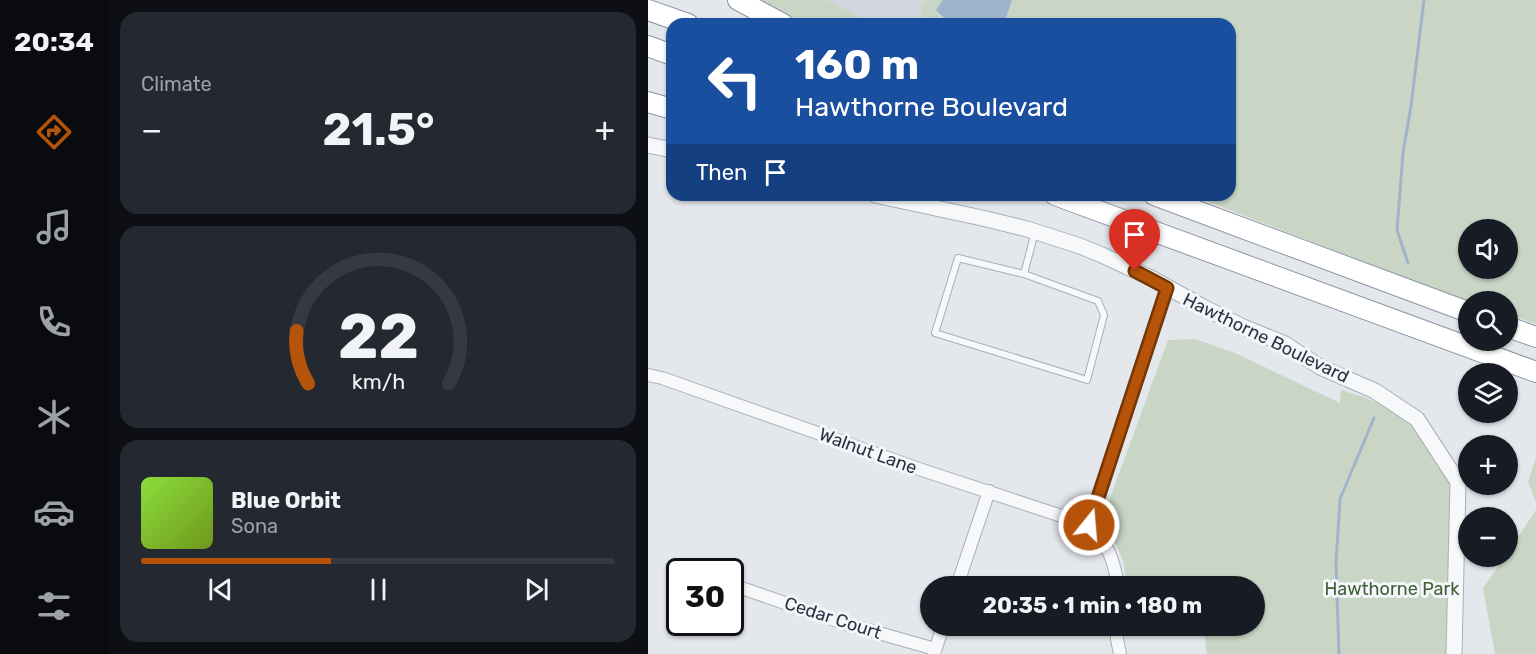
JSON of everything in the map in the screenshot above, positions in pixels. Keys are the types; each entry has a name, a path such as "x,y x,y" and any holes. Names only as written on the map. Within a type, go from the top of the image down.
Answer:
{"highway":[{"path":"738,0 772,18"},
{"path":"648,10 671,18"},
{"path":"648,46 666,53"},
{"path":"648,102 666,107"},
{"path":"1071,201 1536,372"},
{"path":"1170,201 1458,308"},
{"path":"1518,331 1536,337"}],"street":[{"path":"648,145 666,149"},
{"name":"Hawthorne Boulevard","path":"903,201 1035,232 1102,255 1243,327 1285,344 1320,367 1375,391 1417,419 1458,482 1454,654"},
{"path":"1116,576 1113,561 1101,536 1089,525 1167,288"},
{"name":"Walnut Lane","path":"648,375 1089,525"},
{"path":"960,576 988,491"},
{"name":"Cedar Court","path":"744,589 935,652"},
{"path":"935,652 941,636"},
{"path":"1117,636 1120,654"}],"lane":[{"path":"1024,274 1035,232"},
{"path":"958,258 1024,274 1098,301 1104,315 1087,380 935,333 958,258"}],"shaded area":[{"path":"826,0 926,0 920,6 923,18 864,18"}],"green space":[{"path":"757,0 826,0 864,18 791,18"},
{"path":"926,0 943,0 936,11 945,18 923,18 920,6"},
{"path":"1012,0 1536,0 1536,324 1518,318 1518,291 1458,291 1458,298 1412,283 1393,273 1207,201 1236,201 1236,18 1006,18"},
{"name":"Hawthorne Park","path":"1195,339 1235,353 1340,403 1341,390 1392,409 1411,421 1451,477 1455,654 1207,654 1204,636 1265,636 1265,576 1125,576 1124,564 1109,533 1110,498 1168,340"},
{"path":"1536,458 1536,502 1528,482"},
{"path":"1536,510 1536,654 1495,654 1483,588 1498,567 1518,567 1518,537"}],"water":[{"path":"943,0 1012,0 1006,18 945,18 936,10"}],"waterway":[{"path":"1408,263 1397,230 1403,153 1424,0"},
{"path":"1339,654 1336,563 1340,499 1374,418"}],"route":[{"path":"1089,525 1167,288 1135,271"}]}
